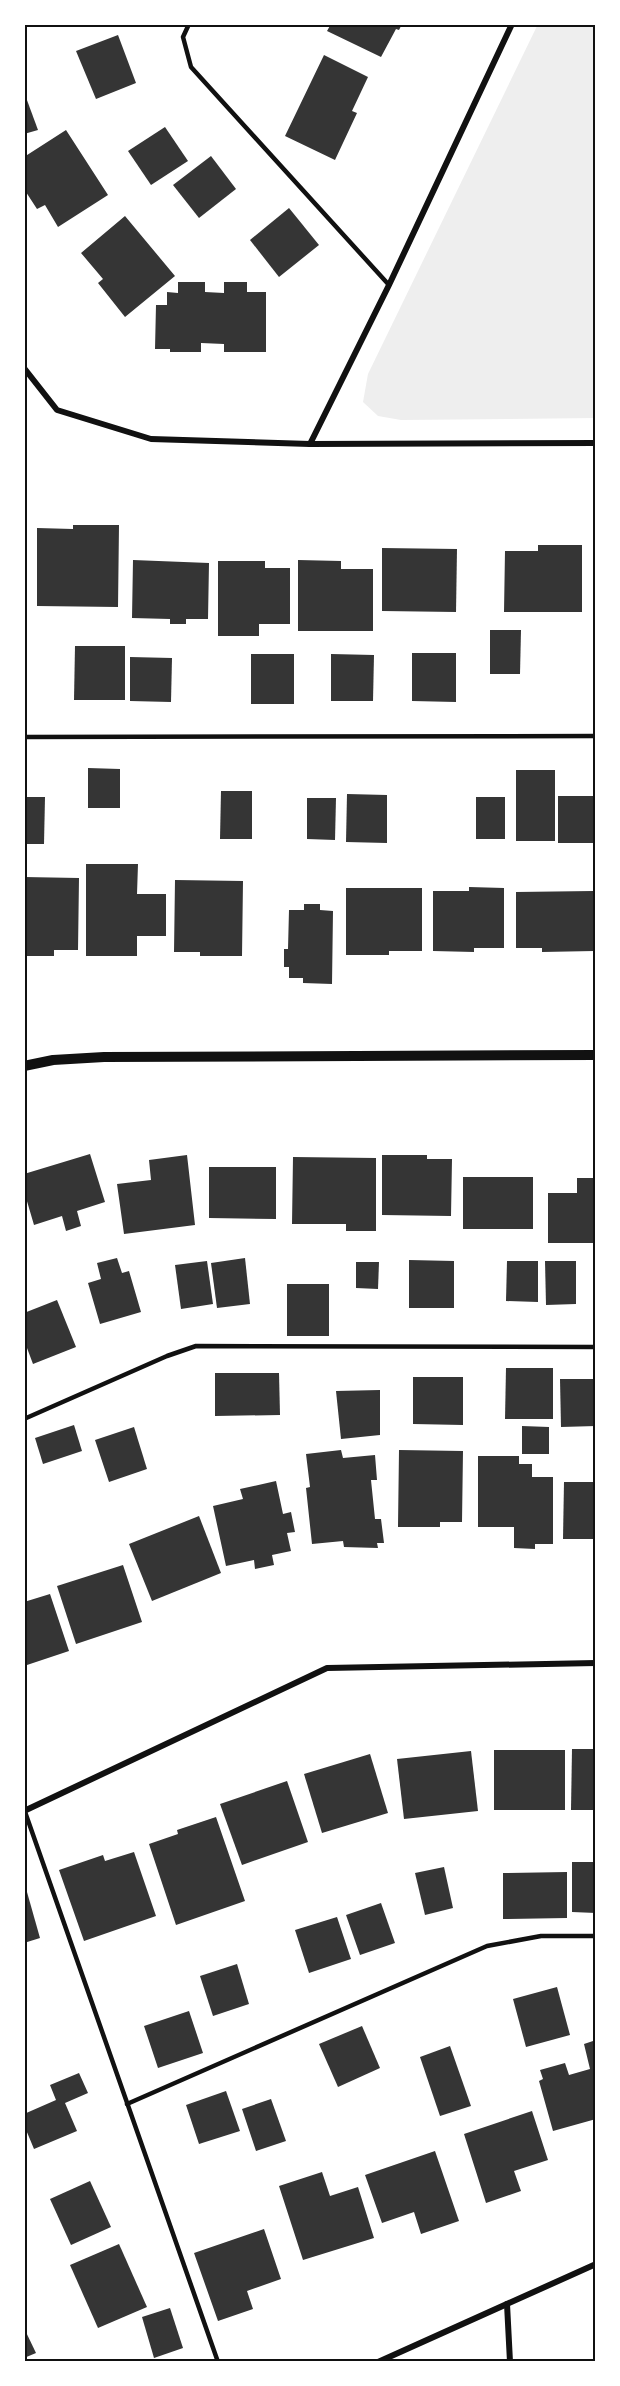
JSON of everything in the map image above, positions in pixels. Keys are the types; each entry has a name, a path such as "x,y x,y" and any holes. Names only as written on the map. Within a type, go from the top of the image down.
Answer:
{"street":[{"path":"310,444 389,285 512,24"},
{"path":"24,368 57,410 151,439 310,444 596,443"},
{"path":"24,1066 53,1060 104,1057 596,1055"},
{"path":"24,1810 327,1668 596,1663"},
{"path":"378,2362 596,2264"},
{"path":"507,2304 510,2362"}],"lane":[{"path":"189,24 183,37 191,67 389,285"},
{"path":"24,737 596,736"},
{"path":"24,1419 167,1356 196,1346 596,1347"},
{"path":"24,1810 218,2362"},
{"path":"127,2104 487,1946 541,1936 596,1936"}],"shaded area":[{"path":"538,24 596,24 596,418 401,420 378,416 363,402 368,374"}],"building":[{"path":"331,24 402,24 399,30 396,29 381,57 327,31"},
{"path":"118,35 136,83 96,99 76,51"},
{"path":"324,55 368,77 352,111 357,113 335,160 285,136"},
{"path":"24,92 38,130 24,134"},
{"path":"165,127 188,161 151,185 128,151"},
{"path":"66,130 108,195 58,227 45,205 37,209 24,189 24,157"},
{"path":"211,156 236,189 199,218 173,185"},
{"path":"289,208 319,245 279,277 250,240"},
{"path":"125,216 175,276 125,317 98,283 103,279 81,253"},
{"path":"178,282 205,282 205,292 224,293 224,282 247,282 247,292 266,292 266,352 224,352 224,344 201,343 201,352 170,352 170,349 155,349 156,305 167,305 167,292 178,293"},
{"path":"73,525 119,525 118,607 37,606 37,528 73,529"},
{"path":"538,545 582,545 582,612 504,612 505,551 538,551"},
{"path":"593,546 596,546 596,609 593,609"},
{"path":"382,548 457,549 456,612 382,611"},
{"path":"133,560 209,563 208,619 186,619 186,624 170,624 170,619 132,618"},
{"path":"298,560 341,561 341,569 373,569 373,631 298,631"},
{"path":"218,561 265,561 265,568 290,568 290,624 259,624 259,636 218,636"},
{"path":"490,630 521,630 520,674 490,674"},
{"path":"75,646 125,646 125,700 74,700"},
{"path":"412,653 456,653 456,702 412,701"},
{"path":"251,654 294,654 294,704 251,704"},
{"path":"331,654 374,655 373,701 331,701"},
{"path":"130,657 172,658 171,702 130,701"},
{"path":"88,768 120,769 120,808 88,808"},
{"path":"516,770 555,770 555,841 516,841"},
{"path":"221,791 252,791 252,839 220,839"},
{"path":"347,794 387,795 387,843 346,842"},
{"path":"558,796 596,796 596,843 558,843"},
{"path":"24,797 45,797 44,844 24,844"},
{"path":"476,797 505,797 505,839 476,839"},
{"path":"307,798 336,798 335,840 307,839"},
{"path":"86,864 138,864 137,894 166,894 166,936 137,936 137,956 86,956"},
{"path":"24,877 79,878 78,950 54,950 54,956 24,956"},
{"path":"175,880 243,881 242,956 200,956 200,952 174,952"},
{"path":"469,887 504,888 504,948 474,948 474,952 433,951 433,891 469,891"},
{"path":"346,888 422,888 422,951 389,951 389,955 346,955"},
{"path":"593,891 594,951 542,952 542,948 516,948 516,892"},
{"path":"304,904 320,904 320,910 333,911 332,984 303,983 303,978 289,978 289,967 284,967 284,949 288,949 289,910 304,910"},
{"path":"90,1154 105,1202 77,1211 81,1226 66,1231 62,1216 34,1225 24,1191 24,1174"},
{"path":"187,1155 195,1225 124,1234 117,1184 151,1180 149,1160"},
{"path":"382,1155 427,1155 427,1159 452,1159 451,1216 382,1215"},
{"path":"293,1157 376,1158 376,1231 346,1231 346,1224 292,1224"},
{"path":"209,1167 276,1167 276,1219 209,1218"},
{"path":"463,1177 533,1177 533,1229 463,1229"},
{"path":"577,1178 596,1178 596,1243 548,1243 548,1193 577,1193"},
{"path":"117,1258 122,1273 129,1271 141,1312 100,1324 88,1283 101,1279 97,1263"},
{"path":"245,1258 250,1304 217,1308 211,1263"},
{"path":"409,1260 454,1261 454,1308 409,1308"},
{"path":"207,1261 213,1304 181,1309 175,1265"},
{"path":"507,1261 538,1261 538,1302 506,1301"},
{"path":"545,1261 576,1261 576,1304 546,1305"},
{"path":"356,1262 379,1262 378,1289 356,1288"},
{"path":"287,1284 329,1284 329,1336 287,1336"},
{"path":"57,1300 76,1347 33,1364 24,1340 24,1313"},
{"path":"506,1368 553,1368 553,1419 505,1419"},
{"path":"215,1373 279,1373 280,1415 215,1416"},
{"path":"413,1377 463,1377 463,1425 413,1424"},
{"path":"560,1379 596,1379 596,1426 561,1427"},
{"path":"380,1390 380,1435 341,1439 336,1391"},
{"path":"74,1425 82,1451 43,1464 35,1438"},
{"path":"522,1426 549,1427 549,1454 522,1454"},
{"path":"134,1427 147,1469 109,1482 95,1440"},
{"path":"341,1450 343,1458 375,1455 377,1480 371,1480 375,1519 381,1519 384,1543 377,1543 378,1548 344,1547 343,1541 312,1544 306,1488 310,1487 306,1454"},
{"path":"399,1450 463,1451 462,1522 440,1522 440,1527 398,1527"},
{"path":"478,1456 519,1456 519,1464 532,1464 532,1477 553,1477 553,1544 535,1544 535,1549 514,1548 514,1527 478,1527"},
{"path":"276,1481 283,1514 291,1512 295,1532 287,1533 291,1551 272,1555 274,1565 255,1569 254,1560 226,1566 213,1506 243,1499 240,1489"},
{"path":"564,1482 596,1482 596,1539 563,1539"},
{"path":"199,1516 221,1573 152,1601 129,1544"},
{"path":"123,1565 142,1622 76,1644 57,1586"},
{"path":"50,1594 69,1651 24,1666 24,1602"},
{"path":"572,1749 596,1749 596,1810 571,1810"},
{"path":"494,1750 565,1750 565,1810 494,1810"},
{"path":"471,1751 478,1811 404,1819 397,1759"},
{"path":"370,1754 388,1813 322,1833 304,1774"},
{"path":"287,1781 308,1842 242,1865 220,1804"},
{"path":"216,1817 245,1901 176,1925 149,1844 178,1834 177,1830"},
{"path":"134,1852 156,1916 84,1941 59,1870 103,1855 105,1861"},
{"path":"572,1862 596,1862 596,1913 572,1912"},
{"path":"444,1867 453,1908 425,1915 415,1873"},
{"path":"567,1872 567,1918 503,1919 503,1873"},
{"path":"24,1886 40,1938 24,1943"},
{"path":"381,1903 395,1943 360,1955 346,1915"},
{"path":"337,1917 351,1959 309,1973 295,1930"},
{"path":"237,1964 249,2004 213,2016 200,1976"},
{"path":"557,1987 570,2035 526,2047 513,1999"},
{"path":"189,2011 203,2053 158,2068 144,2026"},
{"path":"362,2026 380,2068 338,2087 319,2044"},
{"path":"596,2040 596,2119 553,2131 539,2081 543,2079 540,2070 565,2063 569,2075 590,2069 584,2044"},
{"path":"450,2046 471,2106 440,2116 420,2057"},
{"path":"79,2073 88,2093 65,2103 77,2131 34,2149 24,2125 24,2114 56,2100 50,2085"},
{"path":"226,2091 240,2131 199,2144 186,2105"},
{"path":"271,2099 286,2141 256,2151 242,2109"},
{"path":"532,2111 548,2160 514,2171 521,2191 486,2203 464,2134"},
{"path":"435,2151 459,2221 421,2234 414,2212 382,2223 365,2175"},
{"path":"322,2172 330,2196 358,2187 374,2238 303,2260 279,2186"},
{"path":"90,2181 111,2227 71,2245 50,2199"},
{"path":"264,2229 281,2279 247,2291 253,2309 218,2321 194,2253"},
{"path":"119,2244 147,2307 98,2328 70,2265"},
{"path":"170,2308 183,2348 154,2358 142,2317"},
{"path":"24,2328 36,2353 24,2358"}]}
